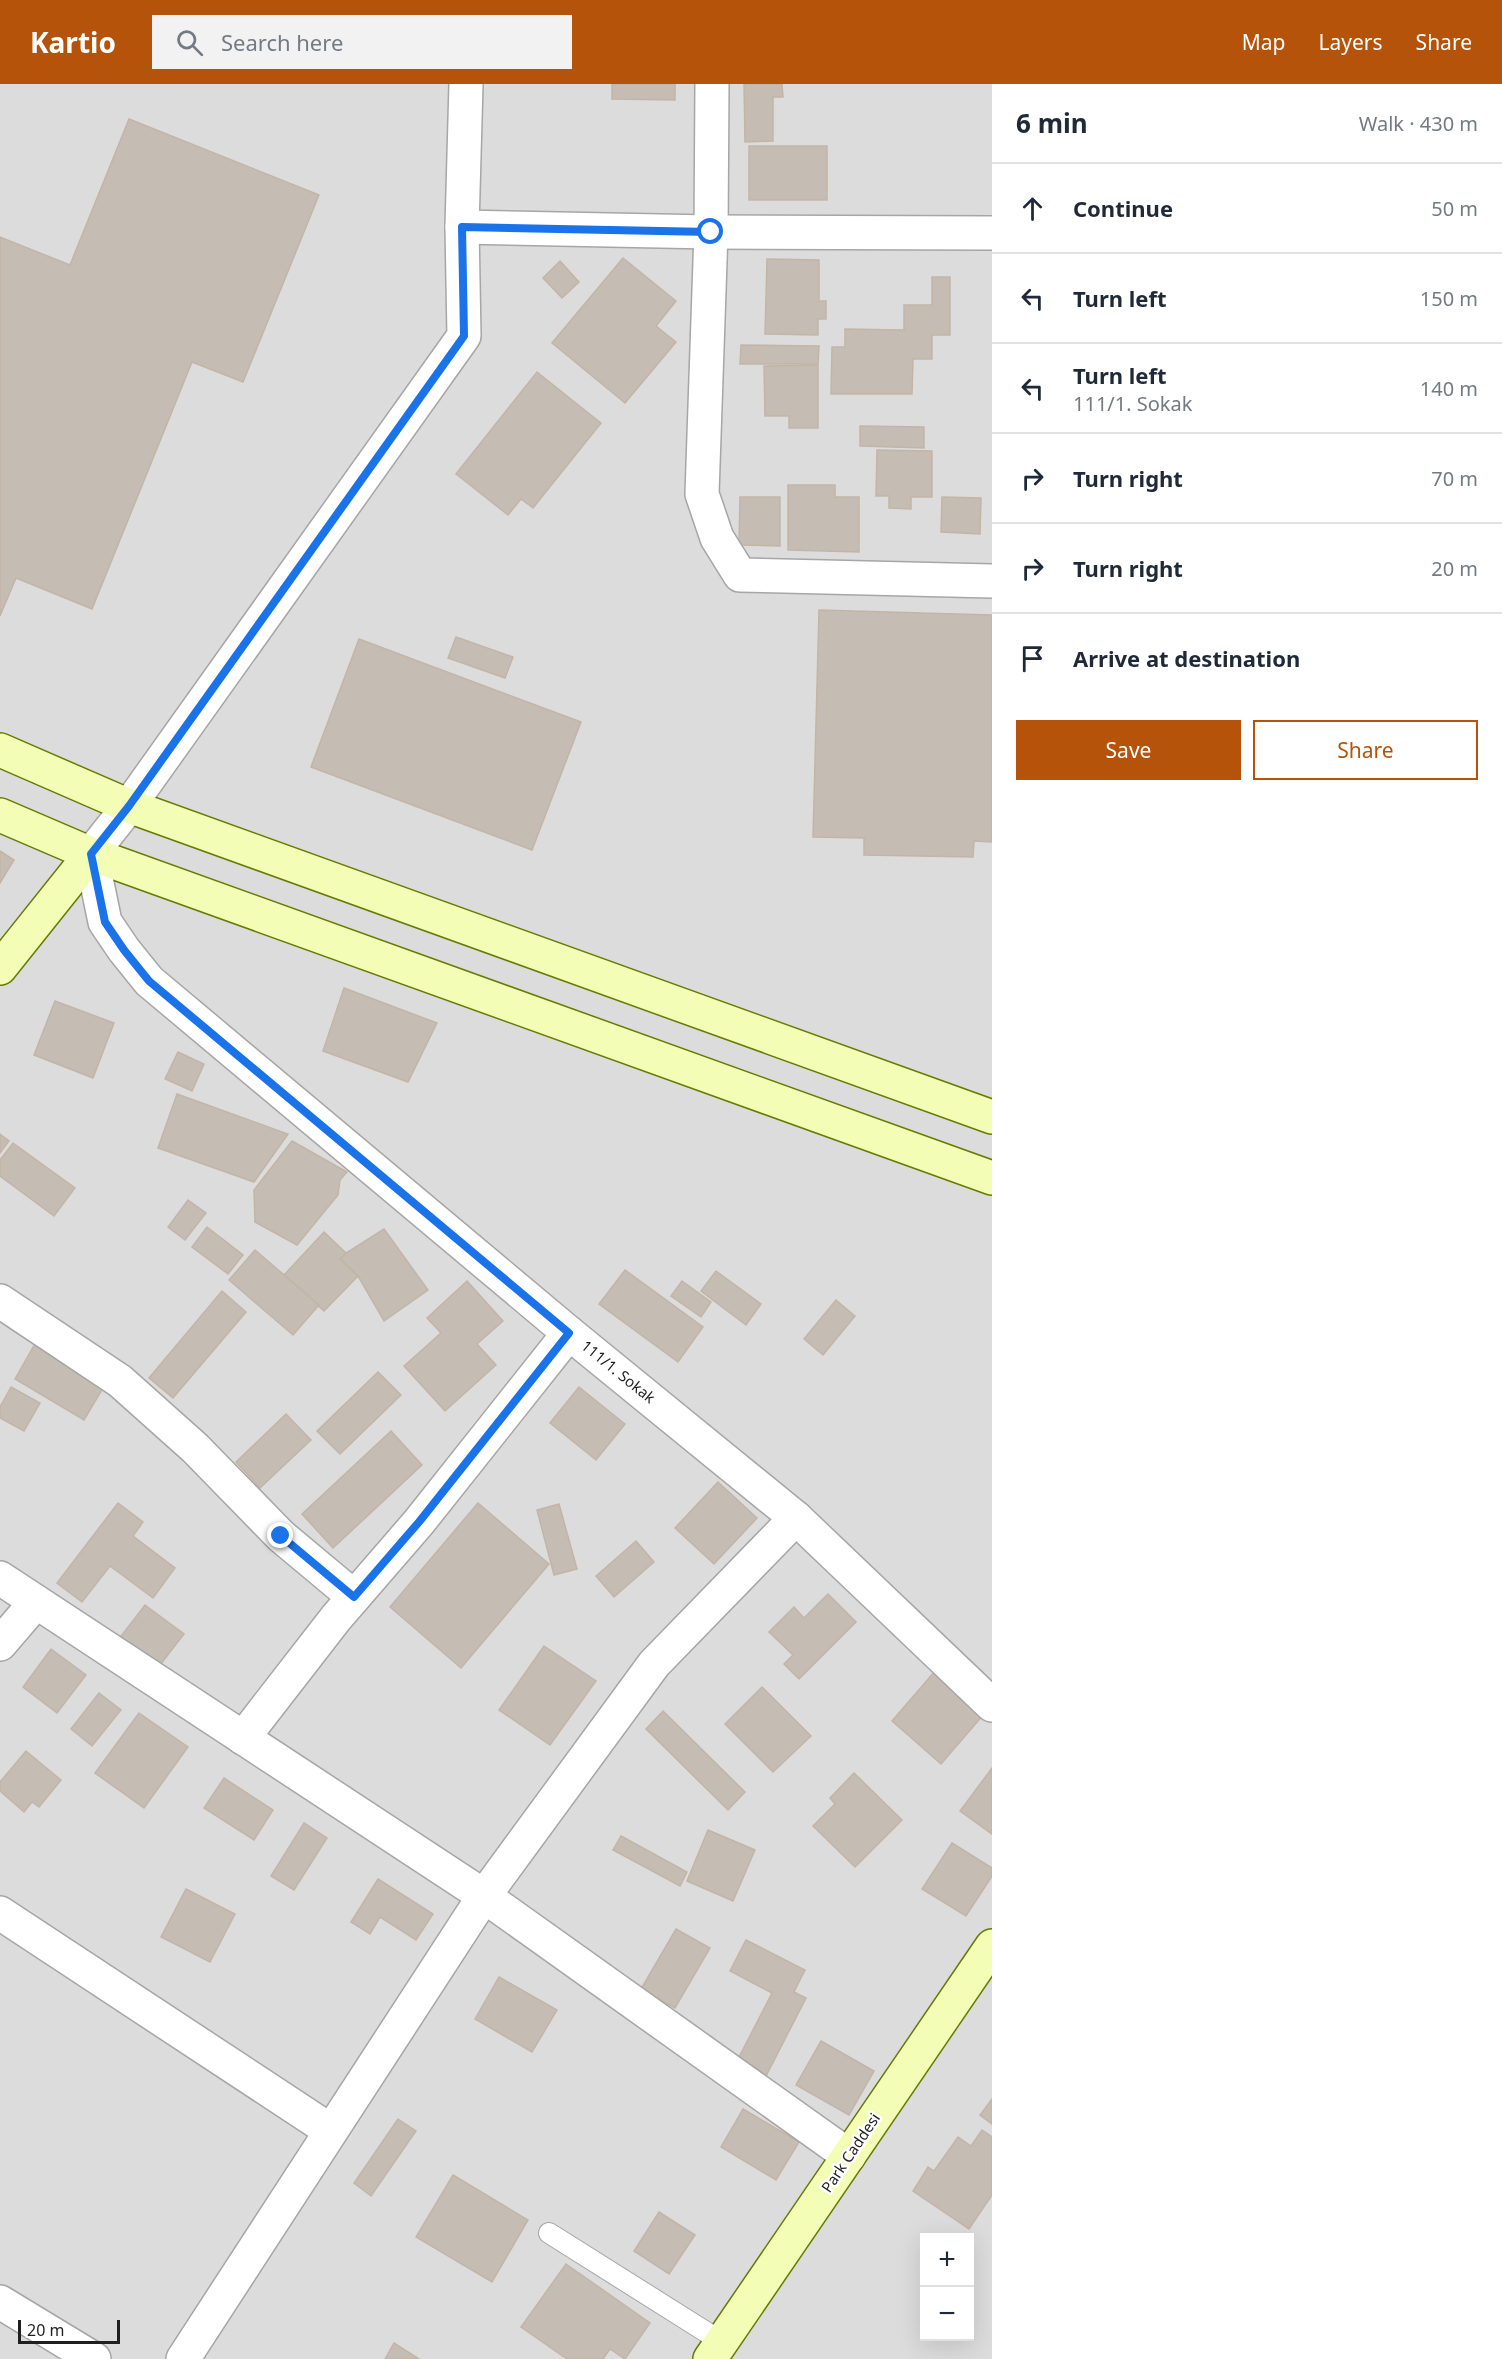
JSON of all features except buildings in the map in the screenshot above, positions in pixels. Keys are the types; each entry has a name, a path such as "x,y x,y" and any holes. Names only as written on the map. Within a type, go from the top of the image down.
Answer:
{"street":[{"path":"0,968 129,806 464,336 462,227 466,84"},
{"path":"712,84 711,232 702,494 717,538 740,575 992,581"},
{"path":"462,227 711,232 992,233"},
{"path":"0,750 129,806 992,1117"},
{"path":"0,815 91,854 992,1178"},
{"name":"111/1. Sokak","path":"91,854 105,922 149,981 569,1333 796,1518 992,1705"},
{"path":"0,1301 120,1381 195,1448 281,1536 354,1597"},
{"path":"243,1738 354,1597 419,1522 569,1333"},
{"path":"183,2359 484,1896 654,1664 796,1518"},
{"path":"0,1578 484,1896 849,2156"},
{"path":"0,1644 36,1602"},
{"path":"0,1913 331,2132"},
{"name":"Park Caddesi","path":"716,2350 992,1946"},
{"path":"0,2302 94,2359"}],"lane":[{"path":"549,2233 716,2350"}],"shaded area":[{"path":"0,84 992,84 992,2359 0,2359"}],"route":[{"path":"281,1536 354,1597 419,1522 569,1333 149,981 105,922 91,854 129,806 464,336 462,227 711,232"}]}
